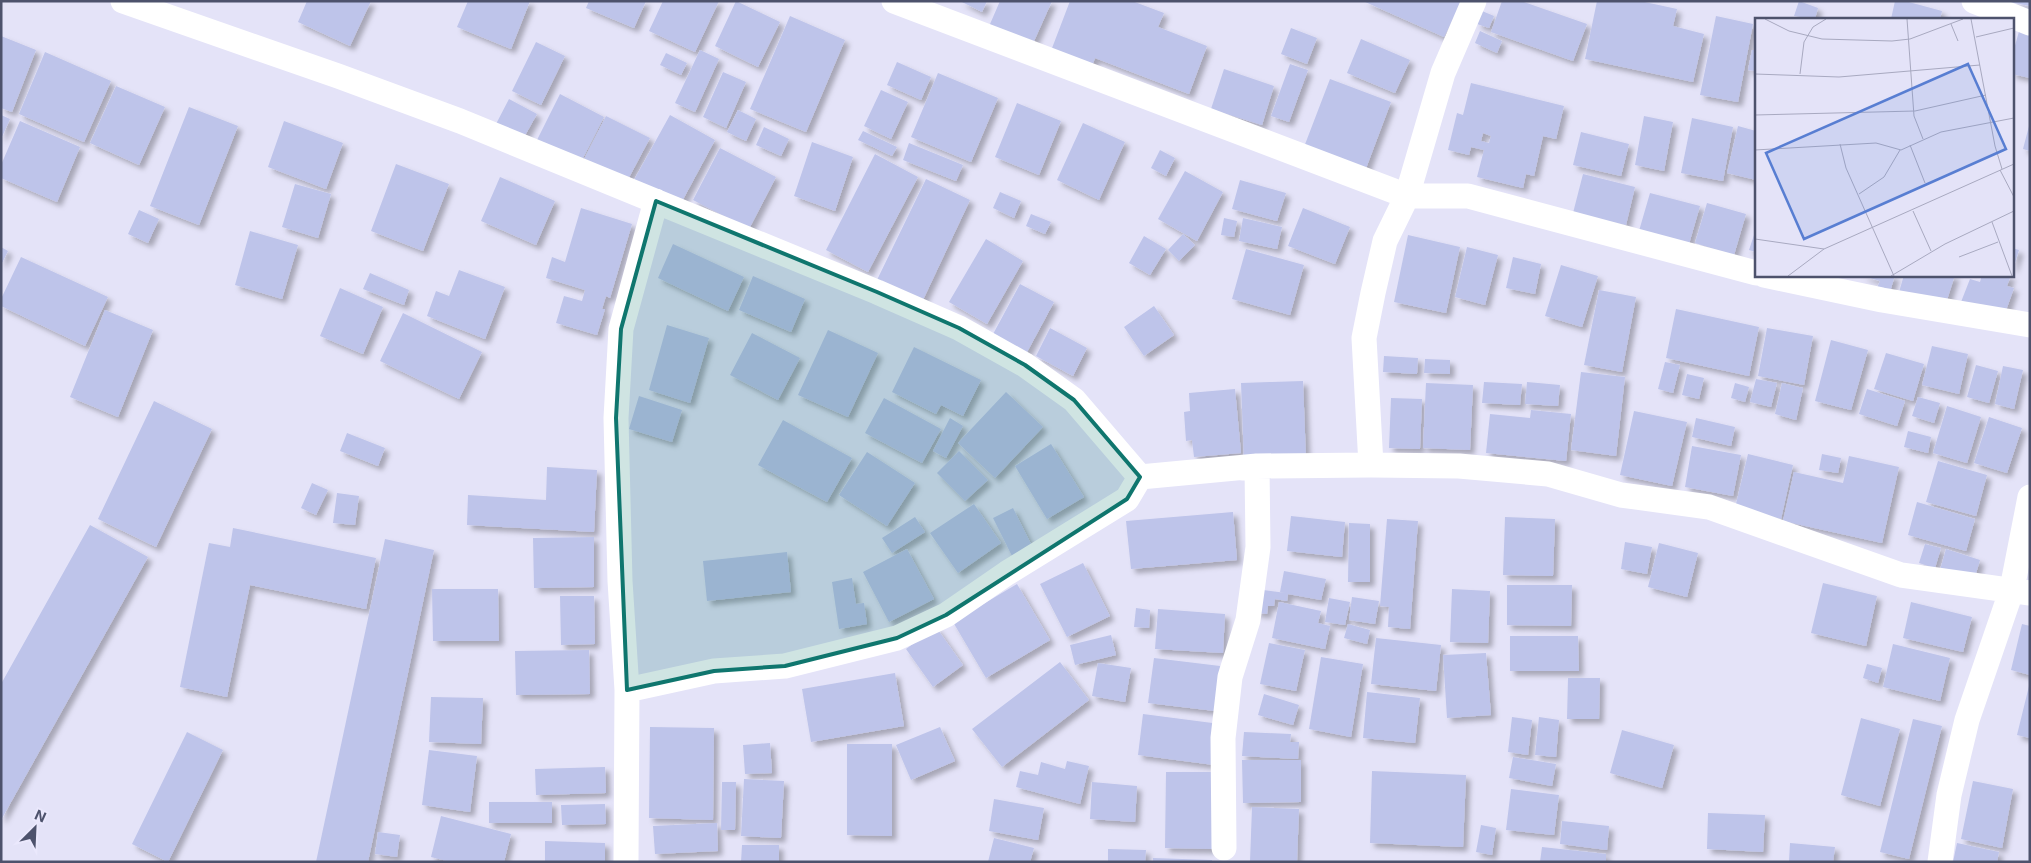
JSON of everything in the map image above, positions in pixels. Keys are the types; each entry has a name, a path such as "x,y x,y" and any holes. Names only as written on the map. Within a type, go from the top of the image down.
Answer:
{"street":[{"path":"123,1 460,121 896,300 959,328 1025,365 1074,400 1140,477"},
{"path":"894,1 1407,196 1468,196 1755,273"},
{"path":"1371,465 1364,338 1386,241 1407,196 1442,73 1474,1"},
{"path":"1974,1 2030,23"},
{"path":"626,862 627,690 620,581 616,418 620,339 637,266 656,201"},
{"path":"1769,276 1882,300 2030,325"},
{"path":"1140,477 1257,466 1371,465 1459,466 1548,474 1621,495 1709,507 1901,575 2021,591"},
{"path":"1224,848 1223,738 1230,677 1248,620 1258,547 1257,466"},
{"path":"627,690 714,671 785,666 897,638 946,615 1006,573 1127,499 1140,477"},
{"path":"1940,862 1949,795 1966,720 2021,591 2030,497"}],"highlighted area":[{"path":"656,201 877,292 959,328 1025,365 1074,400 1140,477 1127,499 946,615 897,638 785,666 714,671 627,690 616,418 621,329"}],"building":[{"path":"307,1 371,1 350,46 298,22"},
{"path":"468,1 530,1 511,49 457,27"},
{"path":"589,1 646,1 634,28 586,8"},
{"path":"663,1 719,1 695,52 649,31"},
{"path":"736,1 780,22 758,67 715,46"},
{"path":"960,1 987,1 982,12"},
{"path":"1000,1 1052,1 1030,50 987,31"},
{"path":"1070,1 1132,1 1164,13 1158,27 1207,46 1189,94 1095,58 1090,71 1049,56"},
{"path":"1363,1 1462,1 1444,37"},
{"path":"1502,1 1521,1 1587,24 1573,61 1491,32"},
{"path":"1597,1 1640,1 1677,9 1673,26 1704,34 1693,82 1585,59"},
{"path":"1799,1 1818,8 1815,18 1794,16"},
{"path":"1895,1 1905,1 1942,11 1940,18 1891,18"},
{"path":"2010,1 2030,1 2030,6 2010,2"},
{"path":"1482,11 1494,16 1489,28 1477,24"},
{"path":"790,16 845,40 806,132 750,109"},
{"path":"1716,16 1753,24 1738,102 1700,95"},
{"path":"1291,28 1317,38 1307,64 1281,54"},
{"path":"2020,28 2030,31 2030,78 2014,74 2014,49"},
{"path":"1480,31 1502,41 1497,53 1475,43"},
{"path":"1,36 36,50 12,112 1,108"},
{"path":"1361,39 1410,60 1395,93 1347,73"},
{"path":"536,42 565,56 541,105 512,91"},
{"path":"700,50 719,59 695,112 675,103"},
{"path":"1752,50 1755,50 1755,71 1748,70"},
{"path":"45,52 111,81 84,142 19,114"},
{"path":"666,53 687,63 681,75 660,65"},
{"path":"897,62 931,77 921,100 887,85"},
{"path":"1290,64 1308,70 1289,122 1271,116"},
{"path":"1224,69 1274,86 1262,125 1211,109"},
{"path":"723,72 746,82 726,128 703,117"},
{"path":"938,73 998,98 971,162 911,137"},
{"path":"1330,79 1391,102 1365,171 1304,147"},
{"path":"1471,83 1564,106 1556,139 1543,136 1534,176 1526,174 1523,188 1477,177 1484,150 1471,147 1469,155 1448,150 1457,113 1463,115","holes":["1483,133 1491,136 1489,143 1481,141"]},
{"path":"116,86 165,107 139,165 90,143"},
{"path":"881,90 908,102 891,139 864,126"},
{"path":"560,94 604,117 580,164 536,142"},
{"path":"509,99 537,114 523,139 496,124"},
{"path":"1017,103 1061,121 1039,175 995,157"},
{"path":"189,107 238,126 199,225 150,206"},
{"path":"738,110 756,119 746,141 727,132"},
{"path":"1,115 10,119 1,139"},
{"path":"670,115 715,140 680,205 634,180"},
{"path":"606,116 650,138 625,185 582,163"},
{"path":"1644,116 1673,122 1664,171 1635,165"},
{"path":"1692,118 1733,127 1723,181 1681,173"},
{"path":"20,121 80,147 57,202 1,178 1,165"},
{"path":"284,121 343,143 326,189 268,167"},
{"path":"1083,123 1125,142 1099,200 1057,180"},
{"path":"1738,126 1755,131 1755,180 1727,173"},
{"path":"2030,126 2030,151 2023,149"},
{"path":"764,127 789,139 781,156 756,145"},
{"path":"863,131 897,147 892,156 858,140"},
{"path":"1581,132 1629,144 1621,176 1573,165"},
{"path":"812,142 853,157 835,211 794,196"},
{"path":"909,143 963,165 956,181 903,160"},
{"path":"720,148 776,177 749,229 693,200"},
{"path":"1160,150 1175,158 1166,176 1151,168"},
{"path":"875,154 918,177 868,272 826,250"},
{"path":"396,164 449,184 423,251 371,231"},
{"path":"1185,171 1223,192 1197,241 1158,219"},
{"path":"1583,174 1635,187 1626,225 1573,213"},
{"path":"500,177 555,201 536,245 481,221"},
{"path":"926,179 970,200 922,302 877,280"},
{"path":"1240,180 1286,193 1277,221 1232,209"},
{"path":"295,184 331,194 318,238 282,227"},
{"path":"1000,192 1021,201 1014,218 993,208"},
{"path":"1650,193 1700,206 1689,244 1639,231"},
{"path":"1707,203 1746,214 1734,255 1695,243"},
{"path":"581,208 632,224 610,298 606,296 602,309 605,309 597,335 556,323 564,296 582,301 585,290 546,278 552,257 565,262"},
{"path":"1303,208 1350,227 1335,264 1288,246"},
{"path":"139,210 159,219 148,243 128,234"},
{"path":"1031,214 1051,222 1045,234 1026,226"},
{"path":"1224,218 1237,221 1234,237 1221,235"},
{"path":"1243,218 1282,227 1277,249 1239,241"},
{"path":"250,231 298,245 282,299 235,285"},
{"path":"1755,232 1755,252 1749,250"},
{"path":"1183,234 1195,245 1179,261 1168,250"},
{"path":"1408,235 1460,247 1446,313 1394,302"},
{"path":"1144,236 1166,249 1150,275 1129,263"},
{"path":"986,239 1023,261 987,324 949,302"},
{"path":"673,244 744,277 728,311 658,278"},
{"path":"1,247 8,251 1,265"},
{"path":"1467,247 1498,255 1485,305 1455,297"},
{"path":"1246,249 1304,265 1290,315 1232,299"},
{"path":"2014,249 2019,250 2014,266"},
{"path":"21,257 108,297 85,346 1,306 1,299"},
{"path":"1513,257 1541,264 1535,294 1506,288"},
{"path":"1561,265 1598,276 1582,327 1545,316"},
{"path":"459,270 505,287 485,339 427,316 436,291 449,296"},
{"path":"370,273 409,290 404,305 363,289"},
{"path":"753,276 805,299 791,332 739,310"},
{"path":"1863,276 1895,276 1890,292 1877,288 1880,281"},
{"path":"1904,276 1955,276 1945,306 1899,292"},
{"path":"1982,276 2011,276 2007,286 2014,288 2004,316 1961,302 1970,279 1980,282"},
{"path":"1020,284 1054,302 1026,354 992,336"},
{"path":"340,288 383,307 363,354 320,336"},
{"path":"1599,290 1636,297 1622,372 1584,365"},
{"path":"1154,306 1174,335 1144,356 1124,327"},
{"path":"1676,309 1759,327 1749,376 1666,358"},
{"path":"105,310 153,330 118,417 70,397"},
{"path":"403,313 482,352 459,399 380,361"},
{"path":"667,325 709,338 690,403 649,390"},
{"path":"1050,328 1087,348 1073,376 1036,356"},
{"path":"1767,328 1813,336 1804,385 1758,376"},
{"path":"828,330 878,353 848,417 798,395"},
{"path":"752,333 800,358 778,400 730,375"},
{"path":"1831,340 1868,350 1851,410 1815,401"},
{"path":"1932,346 1968,354 1959,394 1922,385"},
{"path":"914,347 981,380 963,416 941,405 936,414 892,392"},
{"path":"1886,353 1924,364 1913,401 1874,389"},
{"path":"1384,356 1418,358 1417,374 1383,372"},
{"path":"1425,359 1450,360 1450,374 1424,373"},
{"path":"1665,362 1680,365 1673,393 1658,389"},
{"path":"1976,365 1998,371 1989,403 1967,397"},
{"path":"2003,366 2023,370 2014,409 1995,404"},
{"path":"1581,372 1625,377 1616,456 1571,450"},
{"path":"1687,374 1704,378 1699,399 1682,395"},
{"path":"1756,379 1777,383 1771,407 1750,402"},
{"path":"1303,381 1306,459 1244,461 1241,383"},
{"path":"1484,382 1522,384 1520,405 1482,403"},
{"path":"1527,382 1560,385 1558,406 1525,404"},
{"path":"1426,383 1473,385 1470,450 1423,448"},
{"path":"1735,383 1749,387 1745,402 1731,398"},
{"path":"1782,383 1803,388 1796,420 1775,414"},
{"path":"1235,389 1241,453 1194,457 1192,440 1186,441 1184,412 1190,411 1189,393"},
{"path":"1867,389 1905,401 1897,426 1859,414"},
{"path":"1006,392 1043,427 995,478 958,443"},
{"path":"639,396 682,410 672,442 629,429"},
{"path":"1918,397 1940,403 1934,423 1912,416"},
{"path":"884,398 941,429 922,463 865,433"},
{"path":"1391,398 1422,399 1420,449 1389,448"},
{"path":"154,401 212,429 156,547 98,519"},
{"path":"1947,406 1981,417 1967,463 1933,453"},
{"path":"1531,410 1571,414 1566,461 1486,453 1490,414 1530,418"},
{"path":"1634,411 1687,422 1672,486 1620,475"},
{"path":"1989,417 2022,428 2007,473 1974,463"},
{"path":"950,418 963,426 946,458 933,451"},
{"path":"1696,418 1735,427 1731,446 1692,437"},
{"path":"783,420 852,458 827,502 758,465"},
{"path":"1908,431 1931,437 1928,453 1904,447"},
{"path":"347,433 385,448 378,466 340,451"},
{"path":"1051,444 1084,497 1047,519 1015,466"},
{"path":"1692,446 1741,455 1733,496 1685,487"},
{"path":"959,451 988,480 965,501 937,473"},
{"path":"867,452 915,483 887,526 839,495"},
{"path":"1748,454 1793,465 1781,519 1735,508"},
{"path":"1822,454 1841,458 1838,473 1819,470"},
{"path":"1849,456 1899,467 1882,543 1783,521 1794,472 1843,483"},
{"path":"1938,461 1987,475 1976,516 1926,502"},
{"path":"547,467 597,470 594,532 467,525 468,495 546,500"},
{"path":"312,483 328,490 316,515 301,508"},
{"path":"337,493 359,496 355,525 333,523"},
{"path":"1917,502 1975,519 1966,551 1908,535"},
{"path":"974,504 1001,543 958,573 930,533"},
{"path":"1013,508 1034,550 1014,560 993,518"},
{"path":"1233,512 1237,560 1131,569 1126,521"},
{"path":"1291,516 1345,522 1342,557 1287,551"},
{"path":"915,517 925,532 892,553 882,538"},
{"path":"1505,517 1555,519 1553,576 1503,575"},
{"path":"1387,519 1418,521 1410,629 1388,627 1389,607 1380,606"},
{"path":"1349,523 1370,524 1370,582 1348,582"},
{"path":"90,525 148,557 1,820 1,684"},
{"path":"233,528 376,558 366,609 250,585 227,697 180,687 209,543 230,547"},
{"path":"594,537 594,587 534,588 533,538"},
{"path":"385,539 434,550 368,862 316,862"},
{"path":"1625,542 1652,547 1647,574 1621,569"},
{"path":"1659,543 1698,553 1687,597 1648,587"},
{"path":"1925,544 1941,548 1935,568 1919,563"},
{"path":"907,549 934,599 889,622 863,572"},
{"path":"1946,549 1980,560 1974,580 1940,570"},
{"path":"787,552 791,592 707,601 703,561"},
{"path":"1083,563 1110,616 1067,637 1040,584"},
{"path":"1284,571 1326,579 1321,600 1288,594 1287,601 1275,599 1274,606 1268,606 1267,614 1254,612 1263,590 1286,593 1280,592"},
{"path":"852,578 856,604 864,603 867,624 839,629 832,582"},
{"path":"1823,583 1877,596 1866,646 1811,633"},
{"path":"1017,584 1050,640 986,678 953,622"},
{"path":"1507,585 1572,585 1571,626 1507,625"},
{"path":"432,589 498,589 499,641 433,641"},
{"path":"1452,589 1490,591 1488,643 1450,642"},
{"path":"560,596 594,596 595,644 561,645"},
{"path":"1352,597 1379,601 1375,624 1349,620"},
{"path":"1329,598 1350,602 1345,625 1325,622"},
{"path":"1279,602 1321,611 1318,623 1330,626 1325,649 1272,638"},
{"path":"1911,602 1972,617 1963,652 1903,638"},
{"path":"1136,608 1150,610 1149,628 1134,627"},
{"path":"1158,609 1225,614 1223,653 1155,649"},
{"path":"1348,624 1370,630 1367,644 1344,638"},
{"path":"2022,624 2030,626 2030,675 2011,670"},
{"path":"936,627 963,665 933,687 906,649"},
{"path":"1111,635 1116,655 1075,665 1070,645"},
{"path":"1510,636 1578,636 1579,671 1510,671"},
{"path":"1376,638 1441,645 1436,691 1371,684"},
{"path":"1269,643 1305,650 1296,691 1260,684"},
{"path":"1893,644 1950,658 1940,701 1883,687"},
{"path":"589,650 590,694 516,695 515,651"},
{"path":"1486,653 1491,715 1447,718 1443,655"},
{"path":"1321,657 1363,664 1351,737 1309,729"},
{"path":"1154,658 1220,666 1215,711 1148,703"},
{"path":"1060,662 1089,700 1002,767 972,729"},
{"path":"1098,663 1131,668 1125,702 1092,696"},
{"path":"1867,664 1882,668 1878,683 1863,678"},
{"path":"895,673 904,726 811,742 802,689"},
{"path":"1568,678 1600,678 1599,719 1567,719"},
{"path":"2030,687 2030,738 2017,735"},
{"path":"1367,692 1420,698 1415,743 1363,738"},
{"path":"1264,694 1299,705 1293,725 1258,715"},
{"path":"431,697 483,698 481,744 429,742"},
{"path":"1143,714 1220,724 1214,765 1138,755"},
{"path":"1512,717 1532,720 1528,755 1508,752"},
{"path":"1539,717 1559,720 1556,757 1535,755"},
{"path":"1861,718 1900,729 1880,806 1841,795"},
{"path":"1913,719 1942,726 1909,859 1880,852"},
{"path":"650,727 714,728 713,820 649,818"},
{"path":"940,727 955,761 911,780 896,745"},
{"path":"1622,730 1674,745 1662,788 1610,773"},
{"path":"187,732 223,750 168,862 132,844"},
{"path":"1244,732 1291,734 1290,742 1299,742 1298,759 1242,756"},
{"path":"770,743 772,773 745,774 743,745"},
{"path":"847,744 892,744 892,836 847,835"},
{"path":"429,750 477,756 470,812 422,805"},
{"path":"1513,757 1556,764 1552,786 1509,778"},
{"path":"1242,760 1301,760 1301,802 1243,803"},
{"path":"1067,761 1089,766 1080,804 1016,787 1020,771 1038,775 1041,762 1065,769"},
{"path":"605,767 606,793 536,795 535,769"},
{"path":"1372,771 1466,775 1463,847 1370,843"},
{"path":"1166,772 1214,772 1213,849 1165,848"},
{"path":"744,779 784,781 781,838 741,836"},
{"path":"1973,781 2013,789 2002,848 1961,839"},
{"path":"722,782 736,782 735,830 721,830"},
{"path":"1092,782 1137,786 1135,822 1090,819"},
{"path":"1511,789 1559,795 1554,835 1506,830"},
{"path":"994,799 1044,808 1038,840 989,831"},
{"path":"489,802 552,802 552,823 489,823"},
{"path":"605,804 606,824 562,825 561,805"},
{"path":"1252,807 1299,809 1297,862 1250,862"},
{"path":"1708,813 1765,815 1763,852 1707,849"},
{"path":"441,816 511,834 504,862 451,862 431,857"},
{"path":"1562,821 1609,826 1607,850 1560,844"},
{"path":"717,823 718,851 655,854 653,826"},
{"path":"1481,825 1496,828 1492,855 1476,852"},
{"path":"378,832 400,835 397,857 375,854"},
{"path":"994,838 1034,848 1030,862 988,862"},
{"path":"545,841 605,843 605,862 545,862"},
{"path":"1790,843 1835,847 1833,862 1789,862"},
{"path":"1957,843 1999,852 1997,862 1953,862"},
{"path":"742,845 779,845 779,862 741,862"},
{"path":"1542,847 1606,854 1606,862 1540,862"},
{"path":"1108,849 1146,850 1145,862 1108,862"},
{"path":"1153,858 1212,860 1212,862 1153,862"}]}
